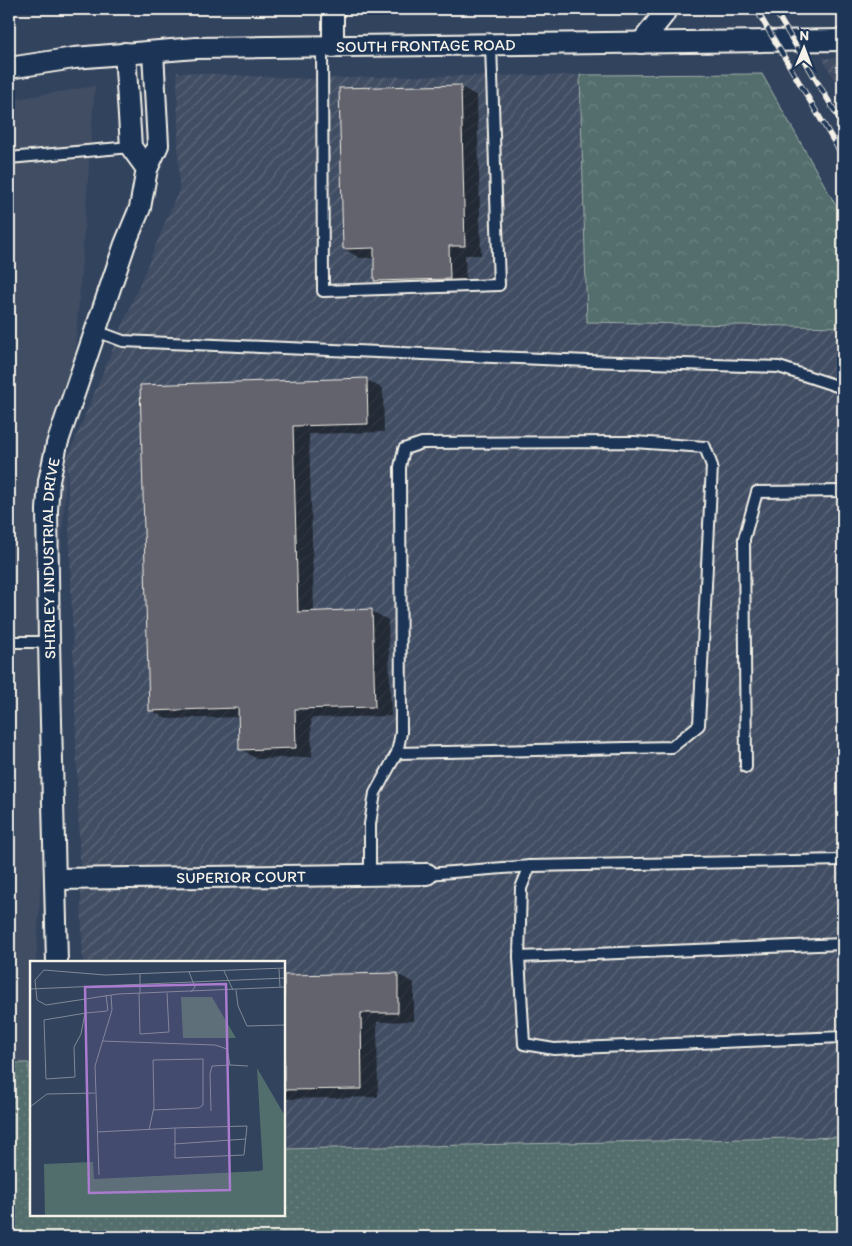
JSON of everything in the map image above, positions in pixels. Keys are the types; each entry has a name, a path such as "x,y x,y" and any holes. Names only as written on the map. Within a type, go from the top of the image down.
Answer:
{"street":[{"path":"328,47 333,9"},
{"path":"641,43 664,14 663,9"},
{"name":"SOUTH FRONTAGE ROAD","path":"9,68 74,58 196,48 843,40"},
{"name":"SHIRLEY INDUSTRIAL DRIVE","path":"57,961 49,642 47,510 49,481 57,444 140,208 147,169 158,145 154,52"},
{"path":"125,54 131,147 147,169"},
{"name":"SUPERIOR COURT","path":"56,879 427,874"}],"lane":[{"path":"328,47 324,291 499,285 491,45"},
{"path":"9,158 131,147"},
{"path":"96,330 123,341 588,361 779,367 843,388"},
{"path":"370,875 370,824 375,793 398,753 401,733 400,467 404,449 422,443 634,442 705,447 712,466 699,725 672,747 398,753"},
{"path":"746,767 744,539 757,492 843,491"},
{"path":"9,642 49,642"},
{"path":"427,874 530,866 843,860"},
{"path":"530,866 521,888 519,957 524,1044 554,1049 843,1037"},
{"path":"519,957 843,944"}],"shaded area":[{"path":"822,58 843,58 843,93"},
{"path":"177,72 312,79 412,76 580,75 587,322 843,327 843,1137 285,1149 285,961 83,961 67,459 179,189"},
{"path":"95,86 67,459 36,961 30,961 29,1063 9,1063 9,100"}],"green space":[{"path":"762,74 843,218 843,327 587,322 580,75"},
{"path":"9,1063 29,1063 30,1216 285,1216 285,1149 843,1137 843,1237 9,1237"}],"building":[{"path":"461,85 465,246 449,246 450,279 374,281 374,248 343,249 339,88"},
{"path":"367,378 368,424 293,426 298,612 372,609 375,707 295,709 296,748 239,750 238,708 149,711 140,385"},
{"path":"398,973 398,1013 361,1013 362,1089 285,1090 285,975"}],"railway":[{"path":"756,9 843,157"},
{"path":"774,9 843,125"}]}
